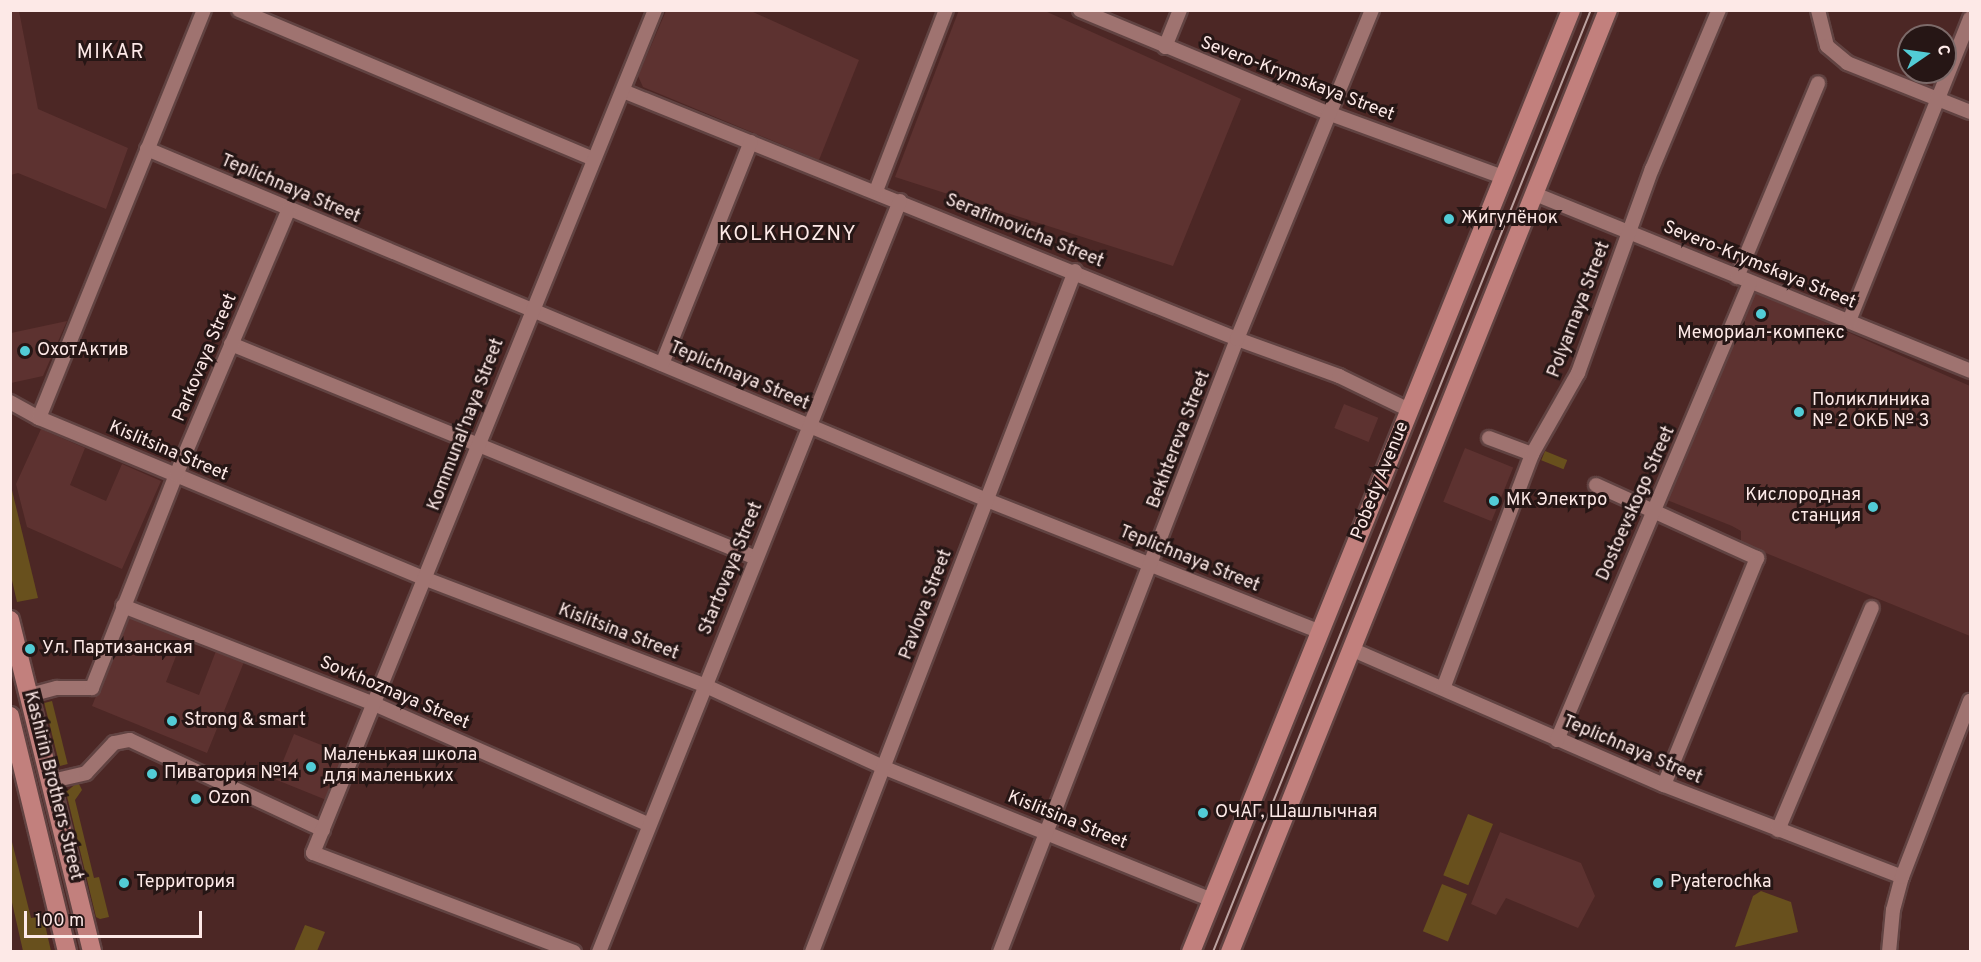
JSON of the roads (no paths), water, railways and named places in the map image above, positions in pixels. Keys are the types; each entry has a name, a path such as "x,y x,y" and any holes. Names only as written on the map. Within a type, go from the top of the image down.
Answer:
{"main road":[{"name":"Pobedy Avenue","path":"1191,951 1571,10"},
{"name":"Pobedy Avenue","path":"1230,951 1608,10"},
{"name":"Kashirin Brothers Street","path":"10,620 52,781 92,951"},
{"name":"Kashirin Brothers Street","path":"10,716 67,951"}],"street":[{"path":"39,418 204,10"},
{"path":"239,10 594,159"},
{"path":"876,192 946,10"},
{"name":"Severo-Krymskaya Street","path":"1080,10 1328,113 1503,177"},
{"path":"1166,47 1180,10"},
{"name":"Bekhtereva Street","path":"1000,951 1152,565 1237,339 1372,10"},
{"name":"Polyarnaya Street","path":"1444,686 1532,454 1578,373 1629,233 1719,10"},
{"path":"1818,10 1827,46 1847,63 1971,112"},
{"name":"Kommunal'naya Street","path":"572,951 313,852 426,579 531,311 654,11"},
{"path":"1849,321 1971,18"},
{"path":"1737,277 1818,83"},
{"name":"Serafimovicha Street","path":"623,91 1075,271 1237,339 1339,376 1410,410"},
{"path":"662,364 751,142"},
{"name":"Teplichnaya Street","path":"147,149 987,500 1320,632"},
{"name":"Severo-Krymskaya Street","path":"1535,194 1750,283 1969,367"},
{"name":"Startovaya Street","path":"599,951 648,824 706,686 900,201"},
{"name":"Parkovaya Street","path":"30,695 57,688 92,688 176,475 289,209"},
{"name":"Pavlova Street","path":"812,951 885,768 1075,271"},
{"name":"Dostoevskogo Street","path":"1557,740 1750,283"},
{"path":"231,344 756,558"},
{"name":"Kislitsina Street","path":"10,402 39,418 426,579 706,686 885,768 1047,831 1212,900"},
{"path":"1489,438 1532,454"},
{"path":"1596,485 1757,558 1665,785"},
{"name":"Sovkhoznaya Street","path":"123,606 374,704 648,824"},
{"path":"1778,830 1872,608"},
{"name":"Teplichnaya Street","path":"1351,649 1444,686 1557,740 1665,785 1902,877"},
{"path":"1889,951 1893,910 1902,877 1971,701"},
{"path":"52,781 86,773 114,743 130,740 323,830"}],"tram line":[{"path":"1213,952 1591,10"}],"place":[{"name":"Жигулёнок","path":"1449,219"},
{"name":"Мемориал-компекс","path":"1761,314"},
{"name":"ОхотАктив","path":"25,351"},
{"name":"Поликлиника № 2 ОКБ № 3","path":"1799,412"},
{"name":"МК Электро","path":"1494,501"},
{"name":"Кислородная станция","path":"1873,507"},
{"name":"Ул. Партизанская","path":"30,649"},
{"name":"Strong & smart","path":"172,721"},
{"name":"Маленькая школа для маленьких","path":"311,767"},
{"name":"Пиватория №14","path":"152,774"},
{"name":"Ozon","path":"196,799"},
{"name":"ОЧАГ, Шашлычная","path":"1203,813"},
{"name":"Территория","path":"124,883"},
{"name":"Pyaterochka","path":"1658,883"}],"district":[{"name":"MIKAR","path":"111,53"},
{"name":"KOLKHOZNY","path":"788,235"}]}
